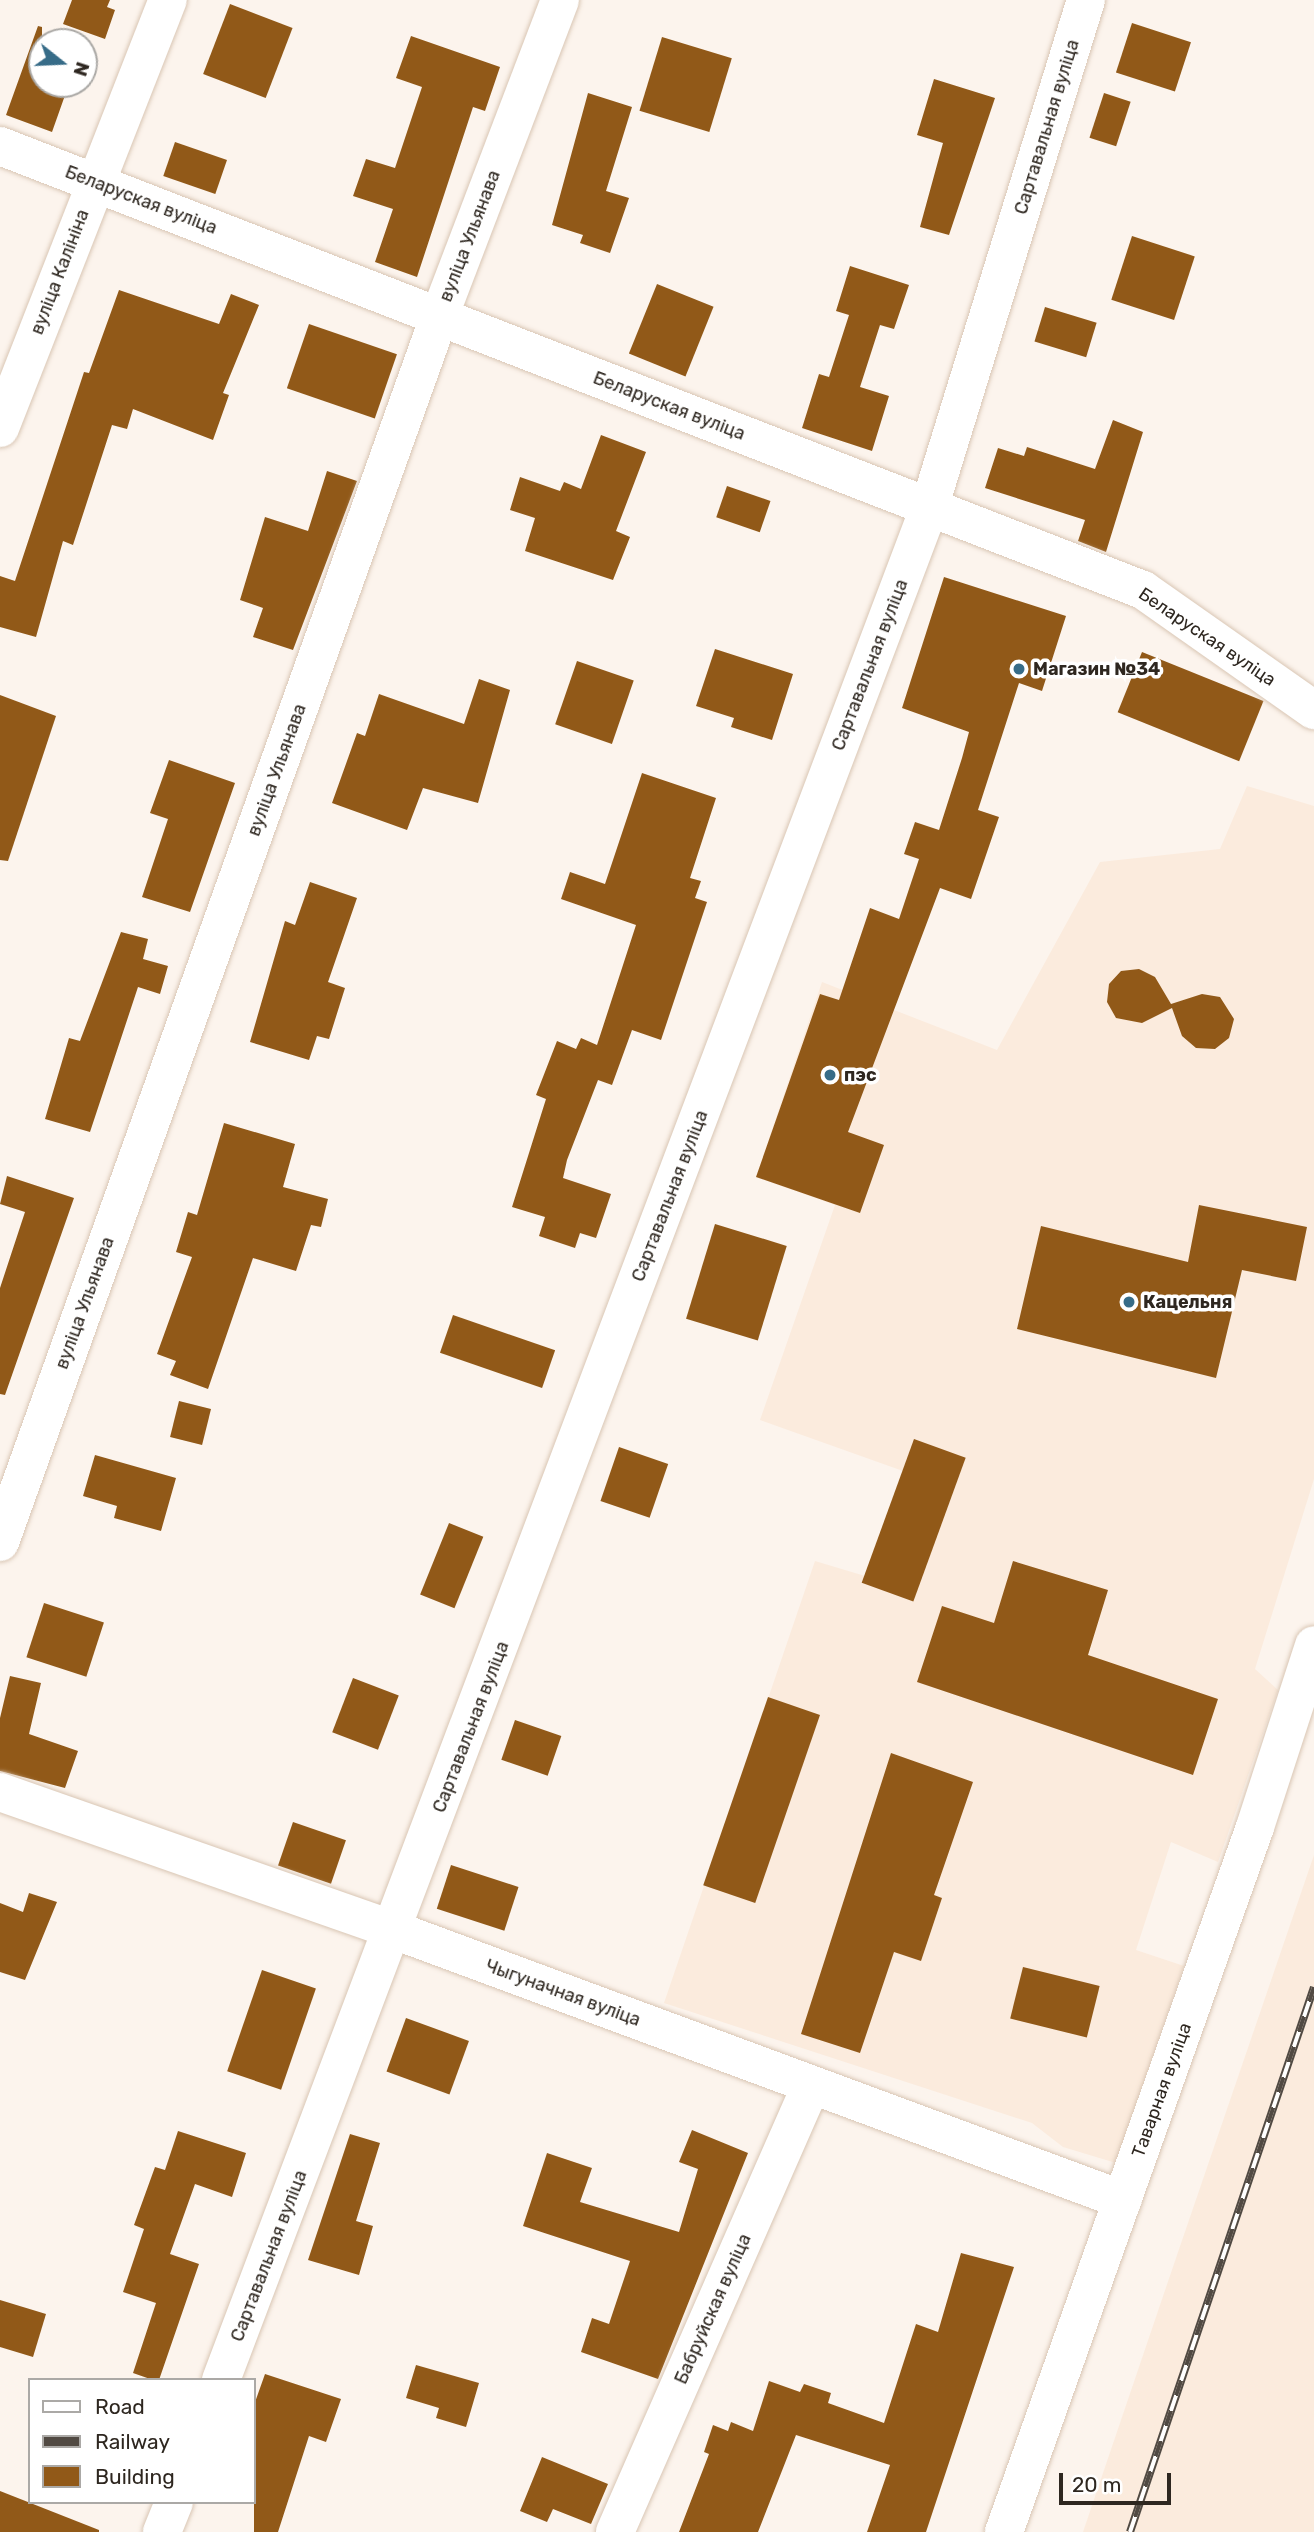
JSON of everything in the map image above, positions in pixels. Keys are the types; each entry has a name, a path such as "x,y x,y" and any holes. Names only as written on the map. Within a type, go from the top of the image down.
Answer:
{"street":[{"name":"вуліца Калініна","path":"0,428 94,181 168,0"},
{"name":"вуліца Ульянава","path":"0,1542 439,317 560,0"},
{"name":"Сартавальная вуліца","path":"222,2378 394,1930 929,508 1086,0"},
{"name":"Беларуская вуліца","path":"0,146 1143,590 1314,710"},
{"name":"Таварная вуліца","path":"1004,2532 1123,2200 1314,1645"},
{"name":"Чыгуначная вуліца","path":"0,1792 394,1930 1123,2200"},
{"name":"Бабруйская вуліца","path":"615,2532 811,2086"},
{"path":"162,2532 173,2504"}],"shaded area":[{"path":"1247,786 1314,806 1314,1479 1255,1669 1278,1690 1218,1862 1171,1842 1136,1950 1184,1966 1116,2163 1063,2147 1032,2123 664,2003 815,1561 865,1576 903,1471 760,1420 835,1205 756,1177 822,982 997,1050 1100,862 1220,849"},
{"path":"1314,1855 1314,2532 1083,2532 1176,2258"}],"building":[{"path":"72,0 110,0 107,7 115,10 105,39 98,36 98,28 74,28 63,24"},
{"path":"230,4 293,28 266,98 203,74"},
{"path":"1132,23 1191,42 1175,92 1116,72"},
{"path":"411,36 500,67 485,111 473,107 417,277 375,262 393,209 353,196 366,159 395,168 422,87 396,78"},
{"path":"662,37 732,58 709,132 639,111"},
{"path":"28,54 28,98 64,98 52,132 6,115"},
{"path":"934,79 995,98 949,235 920,227 943,143 917,135"},
{"path":"588,93 632,107 606,191 629,198 610,253 580,243 583,235 552,225"},
{"path":"1104,93 1131,102 1116,146 1089,138"},
{"path":"175,142 227,160 215,194 163,176"},
{"path":"1132,236 1195,256 1174,320 1111,300"},
{"path":"850,266 909,285 894,329 880,325 860,387 889,396 872,451 802,428 819,374 829,377 849,315 836,311"},
{"path":"657,284 714,307 685,376 629,354"},
{"path":"119,290 219,324 231,294 259,305 223,393 229,395 213,440 133,409 127,429 112,425 73,545 63,541 36,637 0,627 0,576 15,581 84,372 89,373"},
{"path":"1045,307 1097,323 1086,357 1034,341"},
{"path":"309,324 397,354 375,419 287,388"},
{"path":"1113,420 1143,432 1106,552 1078,541 1085,520 985,488 998,448 1024,456 1027,447 1095,469"},
{"path":"601,435 646,452 616,531 630,537 613,580 525,551 535,518 510,510 520,477 560,491 564,482 581,489"},
{"path":"327,471 357,481 293,650 253,637 263,608 240,600 265,517 308,531"},
{"path":"727,486 770,501 760,532 716,517"},
{"path":"944,577 1066,616 1042,691 1019,683 978,810 999,817 971,899 940,888 848,1132 884,1145 860,1213 756,1177 820,994 839,1000 870,908 899,919 919,859 904,854 915,822 939,830 962,758 969,732 902,708"},
{"path":"715,649 793,674 772,740 731,727 734,718 696,706"},
{"path":"1142,652 1263,701 1239,761 1118,712"},
{"path":"577,661 634,681 612,744 555,724"},
{"path":"479,679 510,690 478,803 423,788 407,830 332,803 357,733 365,736 379,694 464,724"},
{"path":"0,695 56,716 8,861 0,860"},
{"path":"169,760 235,783 190,912 142,897 168,819 150,813"},
{"path":"642,773 716,798 690,878 701,881 695,898 707,902 661,1040 632,1030 612,1085 598,1080 567,1160 563,1178 611,1194 596,1238 580,1233 575,1248 539,1236 545,1217 512,1207 546,1099 536,1095 557,1041 576,1049 581,1038 597,1045 636,925 561,899 570,872 605,884"},
{"path":"310,882 357,898 328,982 345,988 329,1039 317,1036 309,1060 250,1042 285,921 295,925"},
{"path":"121,932 148,939 143,959 168,966 160,994 138,987 90,1132 45,1119 69,1038 80,1041"},
{"path":"1139,969 1155,977 1171,1004 1202,994 1220,997 1234,1019 1229,1038 1215,1049 1196,1048 1182,1036 1172,1008 1142,1023 1116,1018 1107,1002 1109,984 1121,971"},
{"path":"224,1123 295,1144 283,1187 328,1199 321,1227 311,1225 296,1271 253,1258 208,1389 170,1375 176,1361 157,1354 192,1257 176,1252 188,1212 197,1215"},
{"path":"7,1176 74,1198 5,1395 0,1394 0,1288 25,1212 0,1204"},
{"name":"Кацельня","path":"1199,1205 1307,1227 1296,1281 1242,1270 1216,1378 1017,1329 1041,1226 1188,1262"},
{"path":"715,1224 787,1246 758,1341 686,1319"},
{"path":"453,1315 555,1350 542,1388 440,1353"},
{"path":"179,1401 211,1409 202,1445 170,1437"},
{"path":"914,1439 966,1458 913,1602 862,1583"},
{"path":"619,1447 668,1464 650,1518 600,1501"},
{"path":"95,1455 176,1478 161,1531 114,1518 117,1506 83,1496"},
{"path":"449,1523 483,1537 454,1608 420,1594"},
{"path":"1013,1561 1108,1590 1088,1655 1218,1699 1193,1775 917,1682 942,1606 994,1623"},
{"path":"44,1603 104,1622 86,1677 26,1657"},
{"path":"10,1676 41,1683 29,1734 78,1751 65,1788 0,1771 0,1718"},
{"path":"353,1678 399,1696 378,1750 332,1732"},
{"path":"768,1697 820,1715 755,1903 703,1885"},
{"path":"515,1720 561,1736 548,1776 501,1760"},
{"path":"891,1753 973,1782 934,1895 942,1898 921,1961 894,1952 860,2053 801,2034"},
{"path":"293,1822 346,1840 331,1884 278,1865"},
{"path":"451,1865 519,1887 504,1931 437,1909"},
{"path":"29,1893 57,1902 25,1980 0,1972 0,1903 23,1912"},
{"path":"1023,1967 1100,1986 1087,2038 1010,2018"},
{"path":"262,1970 316,1989 281,2090 227,2071"},
{"path":"406,2018 469,2041 449,2094 387,2072"},
{"path":"692,2130 748,2153 658,2379 581,2352 592,2318 609,2324 630,2261 523,2226 547,2153 592,2168 580,2202 679,2232 698,2169 679,2162"},
{"path":"178,2131 246,2153 232,2197 195,2184 170,2254 199,2264 160,2378 147,2378 133,2373 156,2303 123,2292 144,2229 134,2225 155,2167 165,2170"},
{"path":"350,2134 380,2143 356,2221 373,2226 359,2275 308,2260"},
{"path":"961,2253 1014,2267 926,2532 867,2532 890,2465 796,2435 758,2532 679,2532 709,2454 704,2452 713,2425 728,2431 731,2422 753,2431 769,2381 800,2392 804,2384 831,2393 828,2403 884,2423 916,2324 938,2332"},
{"path":"0,2300 46,2314 33,2357 0,2347"},
{"path":"416,2365 479,2383 466,2427 436,2418 439,2408 406,2398"},
{"path":"265,2374 341,2399 326,2442 309,2436 278,2532 254,2532 256,2399"},
{"path":"542,2457 608,2484 591,2524 553,2509 547,2522 520,2511"},
{"path":"0,2491 99,2530 99,2532 0,2532"}],"railway":[{"path":"1130,2532 1314,1987"}],"place":[{"name":"Магазин №34","path":"1019,669"},
{"name":"пэс","path":"830,1075"},
{"name":"Кацельня","path":"1129,1302"}]}
